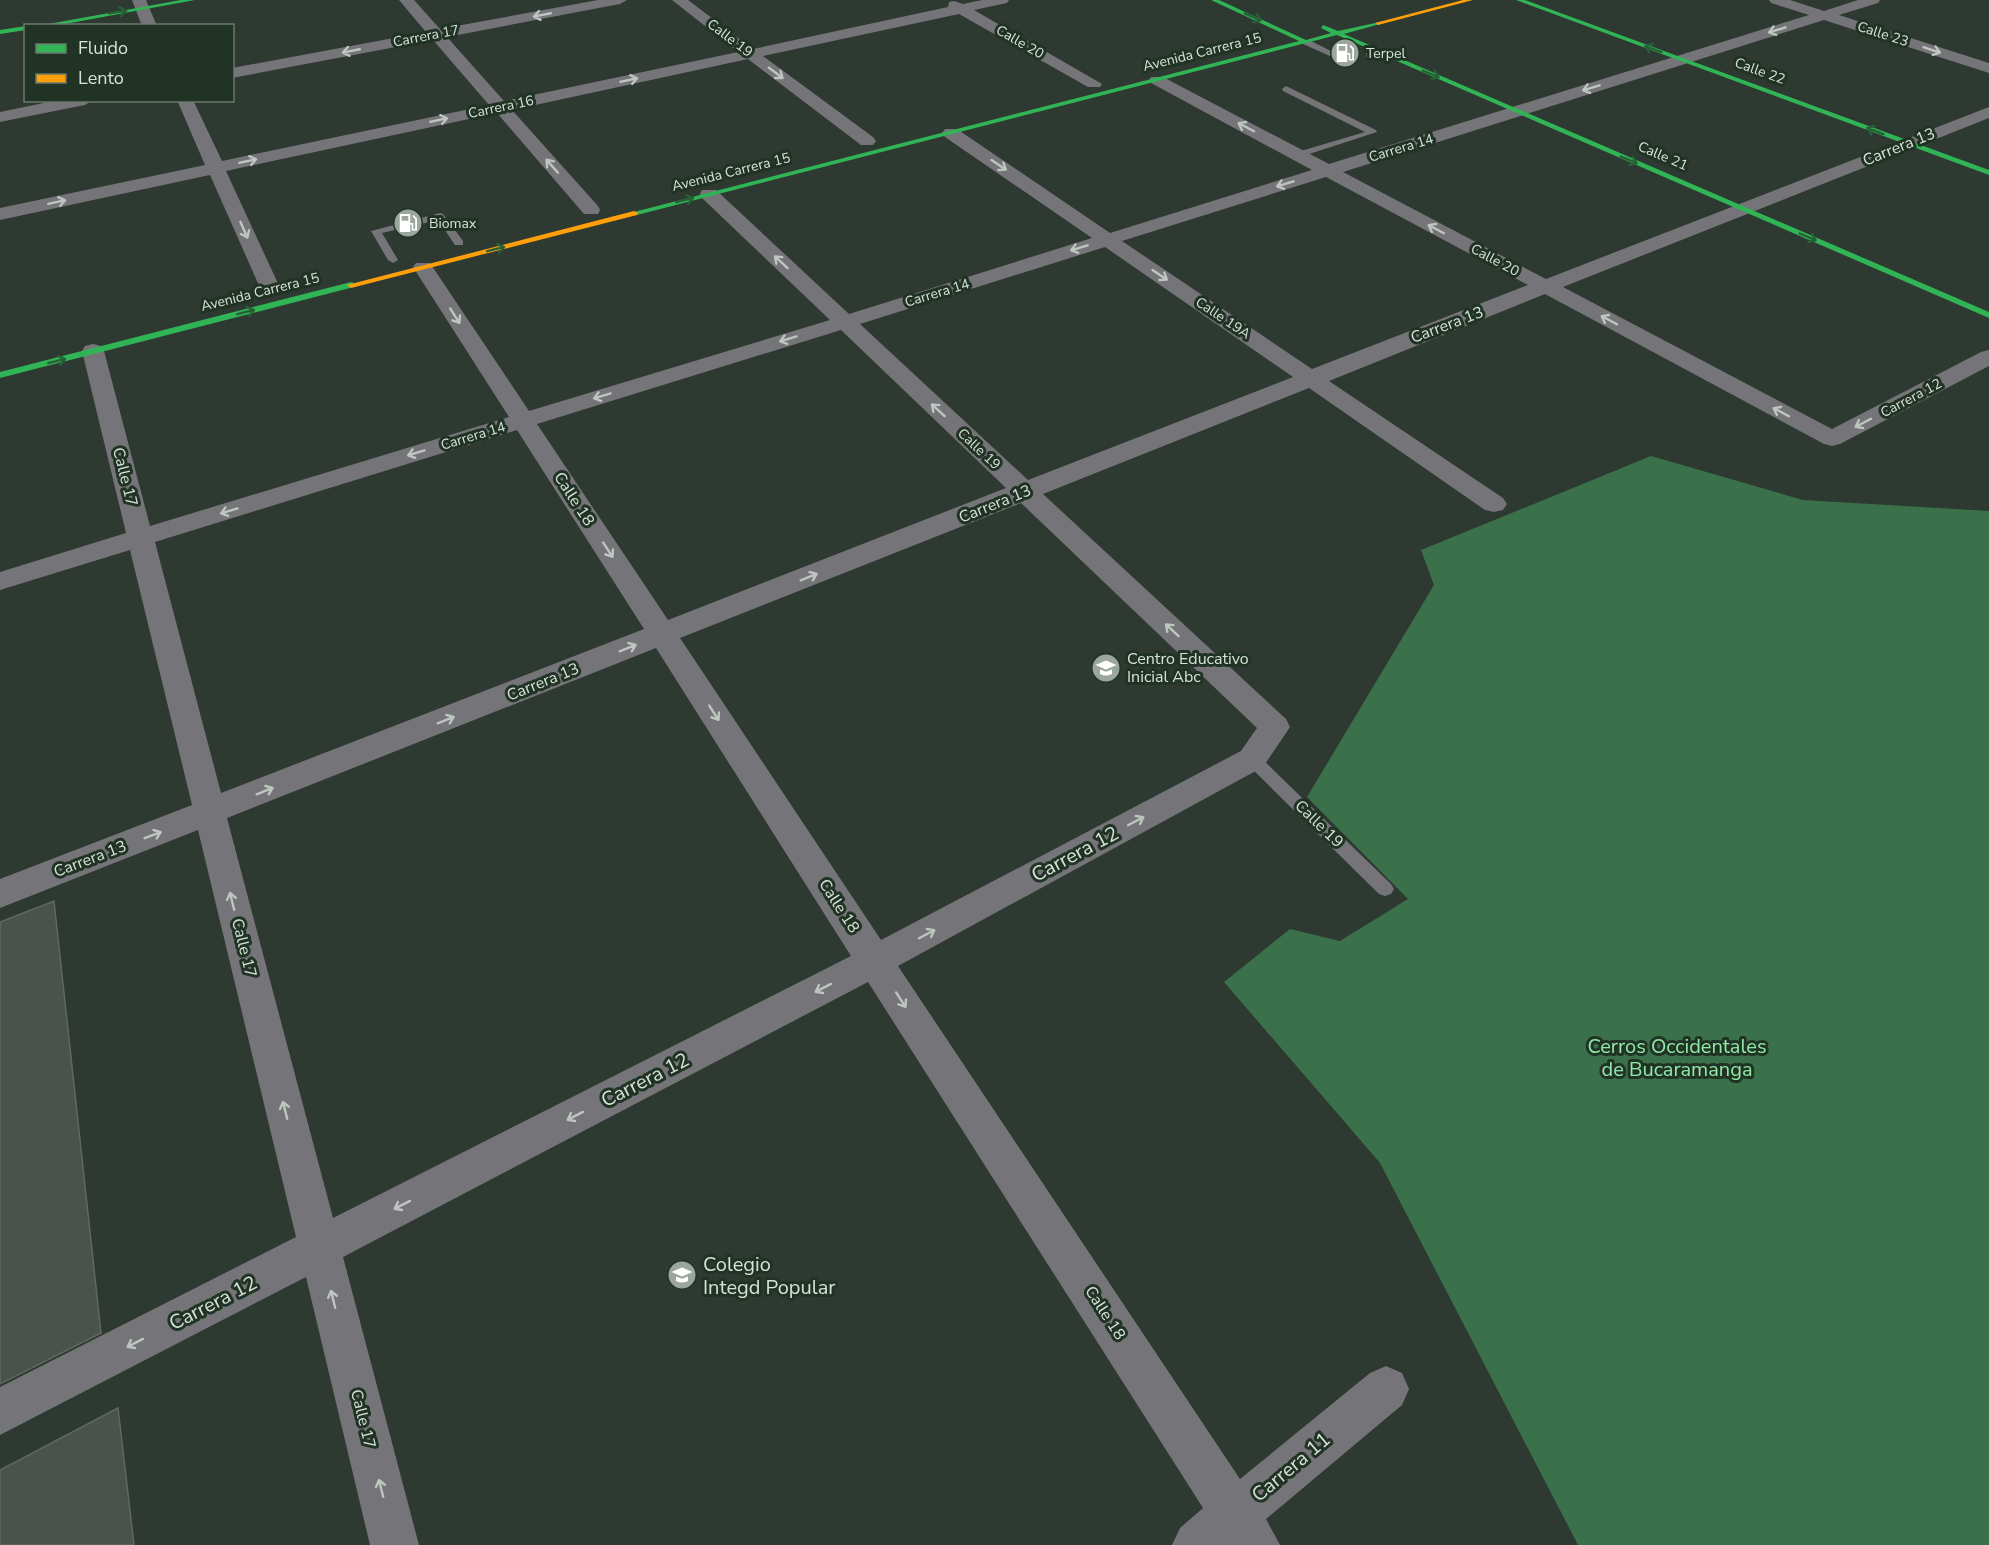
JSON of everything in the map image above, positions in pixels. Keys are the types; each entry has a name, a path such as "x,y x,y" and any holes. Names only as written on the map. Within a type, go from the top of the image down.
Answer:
{"main road":[{"path":"49,24 141,4 192,0"},
{"path":"1214,0 1306,42"},
{"name":"Avenida Carrera 15","path":"0,375 93,351 459,243 1430,0"},
{"name":"Avenida Carrera 15","path":"406,259 709,194 1470,0"},
{"name":"Calle 22","path":"1519,0 1989,173"},
{"name":"Calle 21","path":"1323,27 1989,315"},
{"path":"0,32 24,28"}],"street":[{"path":"406,0 591,210"},
{"name":"Carrera 17","path":"234,73 620,0"},
{"name":"Calle 19","path":"679,0 867,141"},
{"name":"Calle 20","path":"946,0 1094,84"},
{"name":"Carrera 16","path":"0,214 1002,0"},
{"name":"Calle 23","path":"1776,0 1989,68"},
{"name":"Carrera 14","path":"0,581 844,322 1873,0"},
{"path":"141,4 149,24"},
{"name":"Calle 20","path":"1157,80 1832,439"},
{"path":"0,117 75,102"},
{"path":"186,102 271,290"},
{"name":"Carrera 13","path":"0,894 1989,112"},
{"name":"Calle 19A","path":"951,133 1494,504"},
{"name":"Calle 19","path":"709,194 1275,728"},
{"name":"Calle 18","path":"406,259 523,420 1245,1529"},
{"name":"Calle 17","path":"93,351 395,1545"},
{"name":"Carrera 12","path":"1832,439 1989,357"},
{"name":"Carrera 12","path":"0,1413 875,962 1252,759 1275,728"},
{"name":"Carrera 11","path":"1197,1545 1245,1529 1386,1389"}],"lane":[{"path":"1306,42 1333,54"},
{"path":"1369,56 1392,57"},
{"path":"1286,89 1373,132 1298,155"},
{"path":"406,259 376,231 440,216 459,243"},
{"name":"Calle 19","path":"1252,759 1385,889"}],"green space":[{"name":"Cerros Occidentales de Bucaramanga","path":"1651,456 1803,500 1989,511 1989,1545 1578,1545 1380,1163 1224,982 1290,929 1340,941 1408,899 1307,797 1434,585 1421,550"}],"building":[{"path":"54,901 101,1333 0,1384 0,922"},
{"path":"118,1408 134,1545 0,1545 0,1470"}],"traffic: fast":[{"path":"52,24 192,0"},
{"path":"1214,0 1306,42"},
{"path":"1519,0 1989,173"},
{"path":"634,213 1378,23"},
{"path":"1323,27 1989,315"},
{"path":"0,32 24,28"},
{"path":"0,375 351,285"}],"traffic: slow":[{"path":"1378,23 1470,0"},
{"path":"351,285 634,213"}],"place":[{"name":"Terpel","path":"1345,53"},
{"name":"Biomax","path":"408,223"},
{"name":"Centro Educativo Inicial Abc","path":"1106,668"},
{"name":"Colegio Integd Popular","path":"682,1275"}]}
